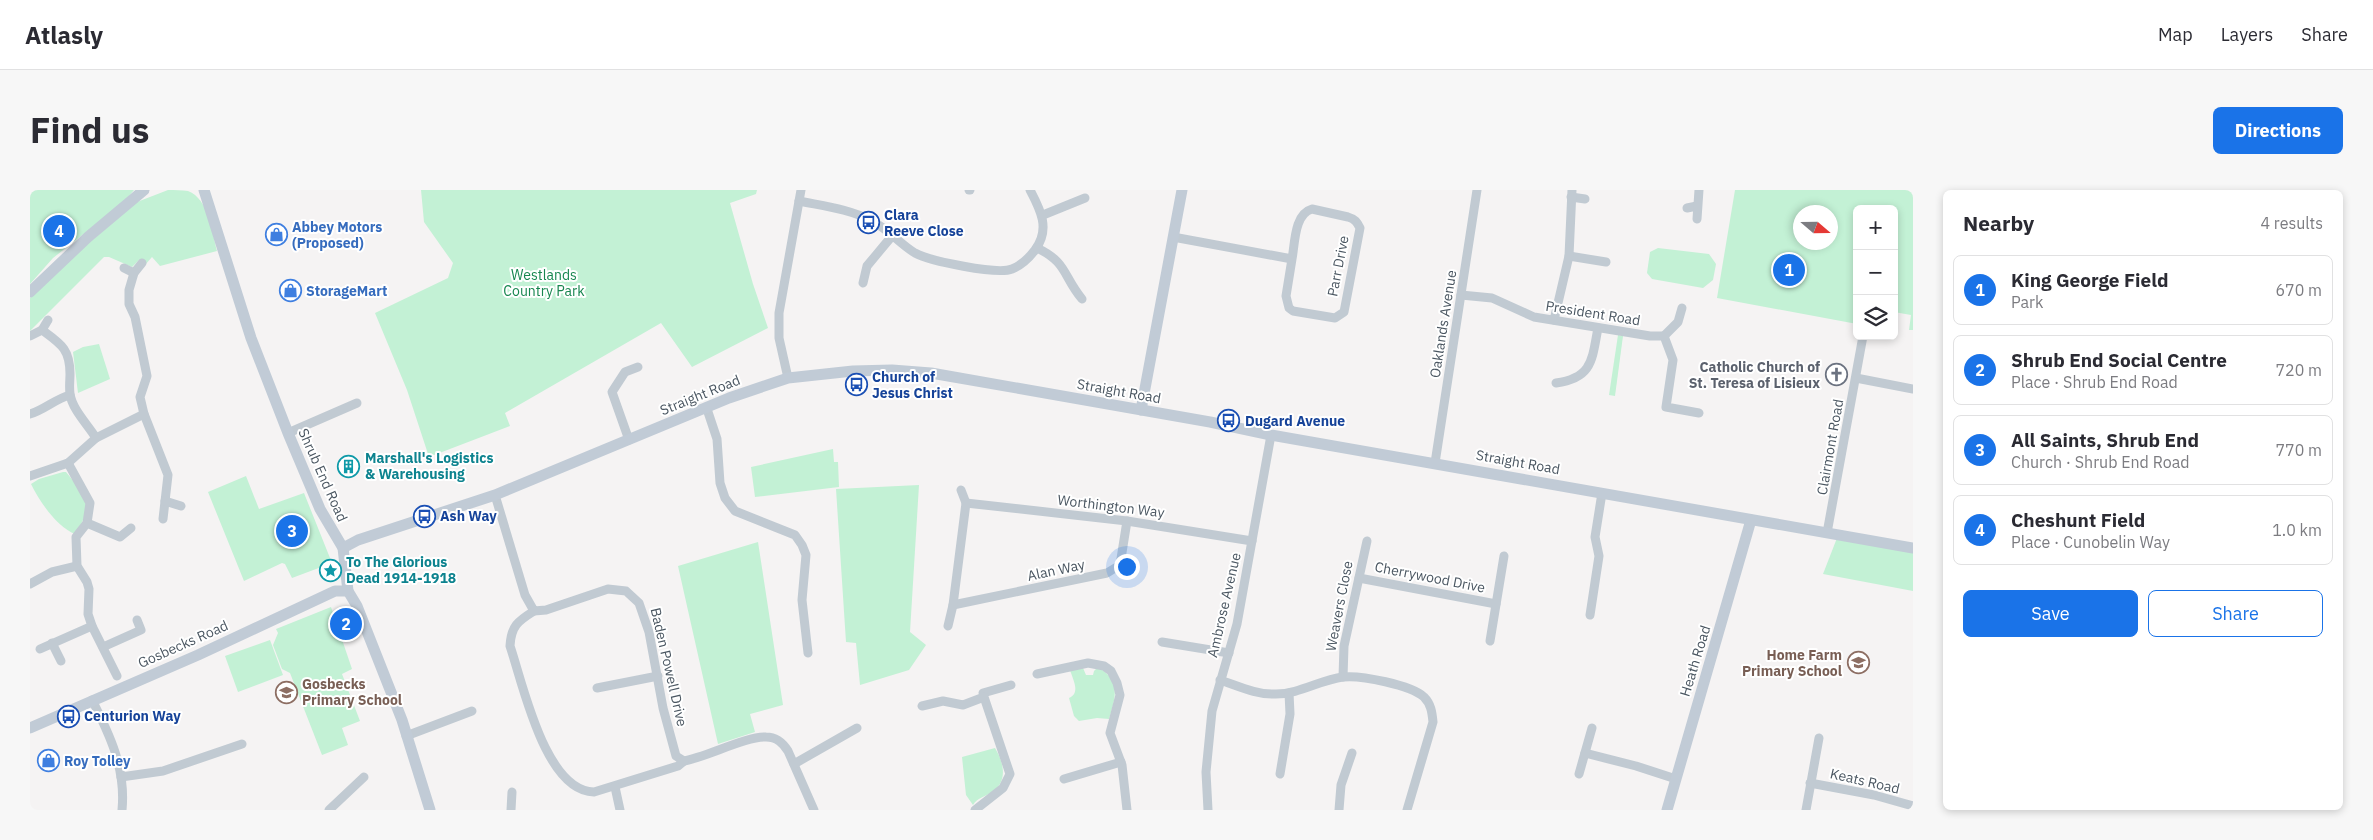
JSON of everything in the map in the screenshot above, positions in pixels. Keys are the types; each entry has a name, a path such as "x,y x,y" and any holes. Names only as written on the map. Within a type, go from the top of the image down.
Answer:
{"street":[{"path":"30,292 88,236 142,192 152,190"},
{"name":"Shrub End Road","path":"194,190 210,206"},
{"name":"Shrub End Road","path":"204,190 251,338 320,509 343,548 348,591 358,606 406,736 430,810"},
{"path":"788,378 780,338 779,312 800,190"},
{"path":"799,200 861,216 873,221 917,254 950,263 997,271 1011,269 1026,261 1037,248 1043,228 1043,215 1030,190"},
{"path":"1141,410 1182,190"},
{"name":"Oaklands Avenue","path":"1435,463 1477,190"},
{"path":"1697,219 1699,190"},
{"path":"1554,320 1569,256 1572,194 1584,199"},
{"path":"1043,215 1085,198"},
{"path":"1687,208 1697,206"},
{"name":"Parr Drive","path":"1312,210 1348,217 1358,223 1360,228 1344,312 1340,317 1335,318 1302,313 1289,308 1286,296 1292,259 1300,219 1307,211 1312,210"},
{"path":"863,283 867,266 892,236"},
{"path":"1173,237 1292,259"},
{"path":"1037,248 1053,256 1066,271 1073,288 1082,299"},
{"path":"1569,256 1606,262"},
{"path":"142,263 134,274 129,290 129,304 135,318 147,376 140,397 144,414 168,475 163,519"},
{"path":"124,268 134,274"},
{"name":"President Road","path":"1461,295 1492,298 1534,317 1598,328 1664,336"},
{"path":"1682,308 1678,322 1664,336 1673,360 1666,407 1699,413"},
{"path":"30,336 42,330 48,320"},
{"path":"1556,383 1574,380 1583,373 1593,355 1598,328"},
{"path":"42,330 63,345 68,354 70,395 75,407 96,438"},
{"name":"Clairmont Road","path":"1827,532 1862,340"},
{"path":"628,440 612,392 625,372 638,367"},
{"name":"Straight Road","path":"343,548 358,540 495,495 729,398 788,378 853,371 892,370 931,373 1913,548"},
{"path":"1856,378 1913,389"},
{"path":"30,414 37,412 56,399 70,395"},
{"path":"288,433 356,403"},
{"path":"707,408 717,439 720,483 724,498 735,511 795,535 802,545 806,555 802,600 808,654"},
{"path":"30,476 68,463 96,438 144,414"},
{"name":"Ambrose Avenue","path":"1208,810 1207,744 1212,711 1237,624 1272,435"},
{"path":"68,463 90,503 87,523 76,537 77,566 87,582 89,590 88,614 117,676"},
{"path":"948,626 953,605 966,503 961,490"},
{"path":"1590,615 1599,556 1595,537 1602,493"},
{"path":"495,495 525,594 534,611 519,620 511,632 510,646 545,750 569,782 584,792 594,792 678,766 684,761 766,737 782,742 814,810"},
{"path":"165,501 181,506"},
{"name":"Worthington Way","path":"966,503 1127,521 1252,541"},
{"name":"Heath Road","path":"1666,810 1751,520"},
{"name":"Alan Way","path":"953,605 1107,573 1120,565 1127,521"},
{"path":"87,523 120,542 131,528"},
{"name":"Weavers Close","path":"1343,677 1344,646 1367,541"},
{"name":"Cherrywood Drive","path":"1490,641 1504,556"},
{"path":"30,584 52,572 77,566"},
{"name":"Cherrywood Drive","path":"1359,578 1496,604"},
{"name":"Baden Powell Drive","path":"534,611 546,610 608,589 626,591 640,603 658,676 663,708 676,756 684,761"},
{"name":"Gosbecks Road","path":"30,728 198,655 335,591 348,591"},
{"path":"103,647 143,634 137,620"},
{"path":"40,649 92,626"},
{"path":"1162,642 1229,653"},
{"path":"52,643 61,661"},
{"path":"1038,674 1088,663 1104,666 1111,671 1120,695 1110,734 1121,762 1127,810"},
{"path":"597,688 658,676"},
{"path":"1220,680 1261,693 1289,693 1343,677 1365,677 1412,691 1426,699 1432,710 1433,722 1407,810"},
{"path":"922,706 943,701 963,705 983,692 1011,685"},
{"path":"975,810 1003,788 1010,774 983,692"},
{"path":"1280,774 1290,714 1289,693"},
{"path":"92,700 115,748 121,777 122,810"},
{"path":"406,736 472,711"},
{"path":"794,764 857,728"},
{"path":"1579,774 1592,728"},
{"path":"1806,810 1818,738"},
{"path":"121,777 163,771 242,744"},
{"path":"1339,810 1341,785 1352,753"},
{"path":"1584,753 1636,766 1676,780"},
{"path":"1064,779 1121,762"},
{"path":"329,810 364,777"},
{"name":"Keats Road","path":"1810,783 1874,795 1913,806"},
{"path":"615,787 620,810"},
{"path":"511,810 512,792"}],"green space":[{"path":"30,190 134,190 122,204 53,258 30,284"},
{"path":"168,190 188,191 201,201 211,226 217,251 160,266 152,257 145,265 139,260 132,267 109,257 104,257 30,331 30,298 64,264 137,202"},
{"name":"Westlands Country Park","path":"421,190 757,190 756,194 730,203 753,284 768,328 692,367 661,323 505,413 510,426 429,457 407,390 375,313 448,278 453,263 424,222"},
{"path":"1735,190 1913,190 1913,330 1909,330 1911,315 1898,313 1898,205 1853,205 1853,323 1717,298"},
{"path":"1658,248 1709,254 1716,264 1713,280 1703,288 1652,279 1647,273 1650,252"},
{"path":"1618,335 1623,336 1615,396 1609,395"},
{"path":"99,344 110,379 78,393 73,352 83,347"},
{"path":"833,449 834,462 838,462 839,487 755,497 751,467"},
{"path":"66,472 79,488 86,502 85,515 75,534 68,531 55,520 31,484 39,479"},
{"path":"246,476 259,509 304,493 332,563 292,578 285,564 282,563 244,581 208,492"},
{"path":"919,485 910,632 926,645 909,670 860,685 856,643 846,642 836,489"},
{"path":"1837,538 1913,552 1913,591 1823,574"},
{"path":"758,542 783,705 750,714 755,732 718,744 678,566"},
{"path":"331,607 352,669 342,674 360,721 342,728 348,745 322,755 290,673 282,669 273,645 278,633 276,629"},
{"path":"270,640 283,675 238,692 225,656"},
{"path":"1098,667 1110,678 1115,690 1109,719 1097,718 1079,721 1074,716 1069,698 1075,693 1070,670 1083,668 1086,675 1093,675"},
{"path":"995,748 1002,765 1003,777 992,792 979,799 973,805 966,795 962,757"}],"place":[{"name":"Clara Reeve Close","path":"868,223"},
{"name":"Cheshunt Field","path":"59,231"},
{"name":"Abbey Motors (Proposed)","path":"276,235"},
{"name":"King George Field","path":"1789,270"},
{"name":"StorageMart","path":"290,291"},
{"name":"Catholic Church of St. Teresa of Lisieux","path":"1836,375"},
{"name":"Church of Jesus Christ","path":"856,385"},
{"name":"Dugard Avenue","path":"1229,421"},
{"name":"Marshall's Logistics & Warehousing","path":"349,466"},
{"name":"Ash Way","path":"424,516"},
{"name":"All Saints, Shrub End","path":"292,531"},
{"name":"To The Glorious Dead 1914-1918","path":"330,570"},
{"name":"Shrub End Social Centre","path":"346,624"},
{"name":"Home Farm Primary School","path":"1858,663"},
{"name":"Gosbecks Primary School","path":"286,692"},
{"name":"Centurion Way","path":"68,716"},
{"name":"Roy Tolley","path":"48,761"}]}
